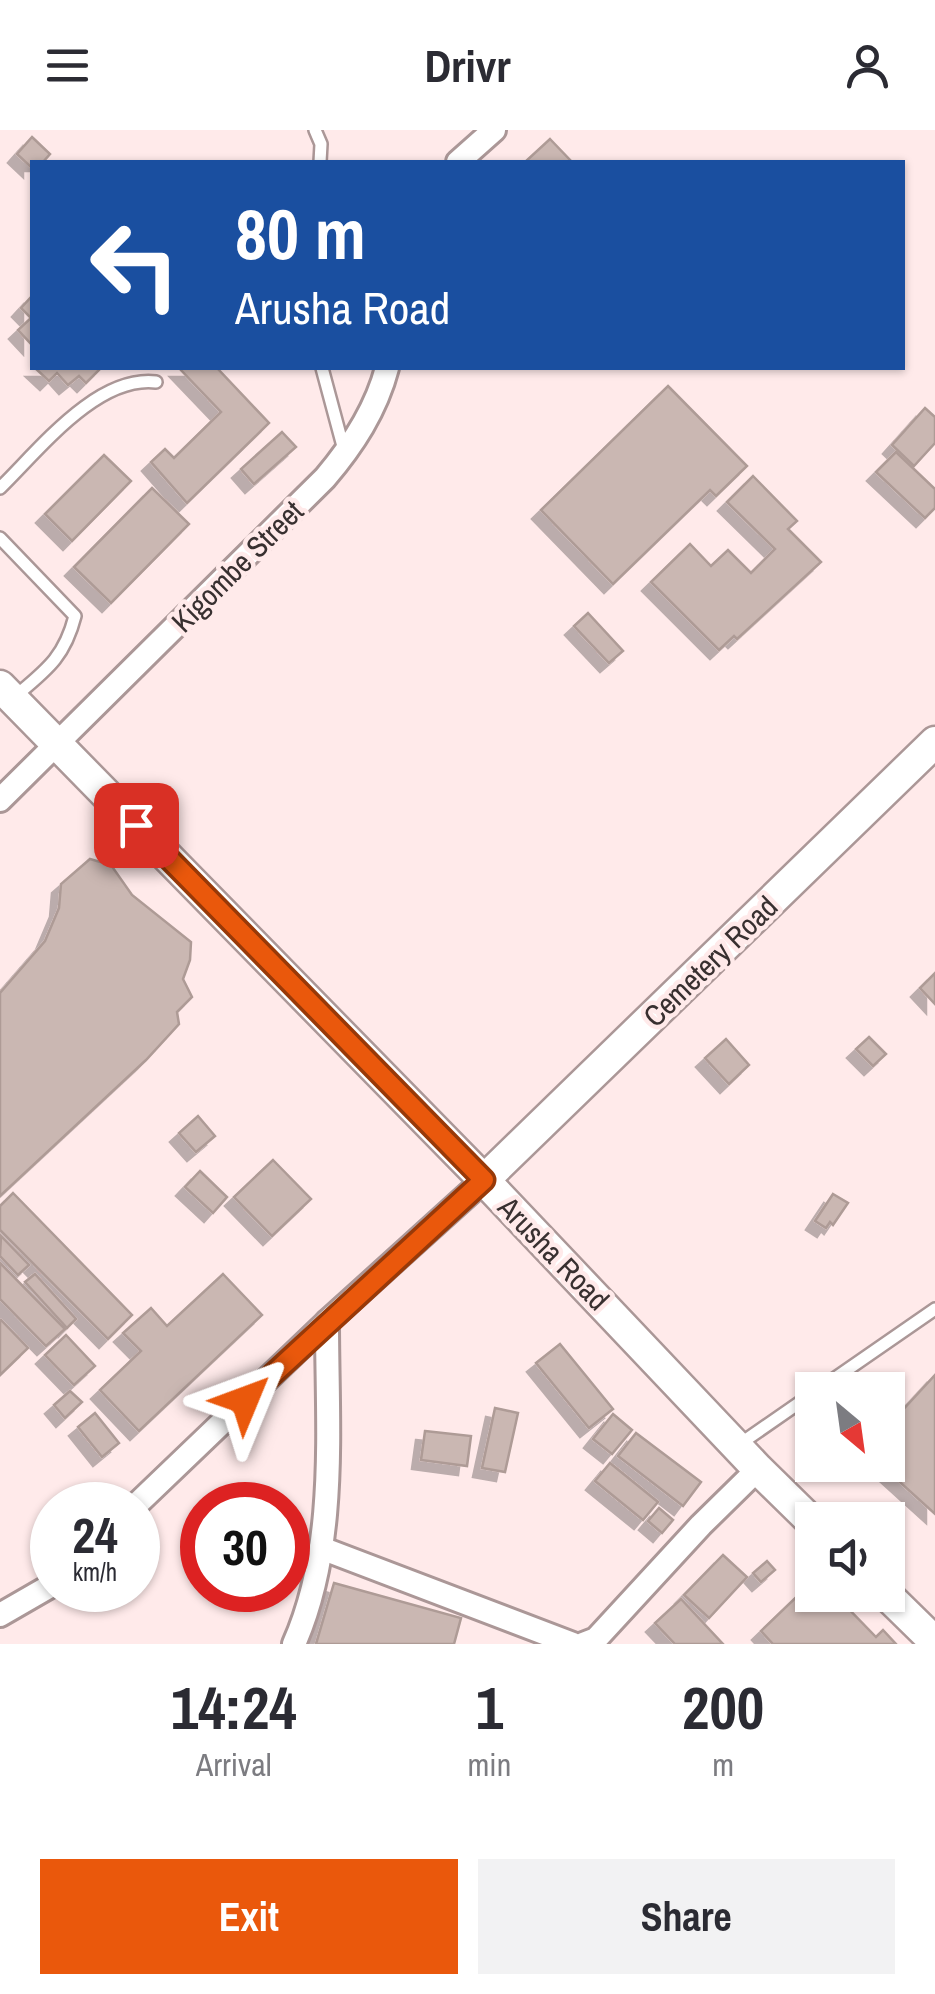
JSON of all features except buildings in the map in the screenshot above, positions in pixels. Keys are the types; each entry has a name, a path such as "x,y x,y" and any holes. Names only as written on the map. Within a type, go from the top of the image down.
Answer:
{"main road":[{"name":"Arusha Road","path":"6,692 484,1180 795,1505"},
{"name":"Cemetery Road","path":"484,1180 935,742"},
{"path":"904,1612 935,1642"}],"street":[{"path":"460,160 494,130"},
{"name":"Kigombe Street","path":"0,800 253,552 345,454 371,411 386,370"},
{"path":"160,1482 327,1322 484,1180"},
{"path":"294,1644 315,1582 320,1548 327,1474 327,1322"},
{"path":"583,1644 596,1639 758,1469"},
{"path":"320,1548 572,1644"},
{"path":"0,1615 30,1598"}],"lane":[{"path":"316,130 322,144 320,160"},
{"path":"323,370 345,454"},
{"path":"0,488 94,400 138,380 156,382"},
{"path":"0,538 75,616 67,646 44,672 6,692"},
{"path":"844,1372 935,1309"},
{"path":"738,1446 795,1406"}],"route":[{"path":"136,825 484,1180 245,1400"}]}
